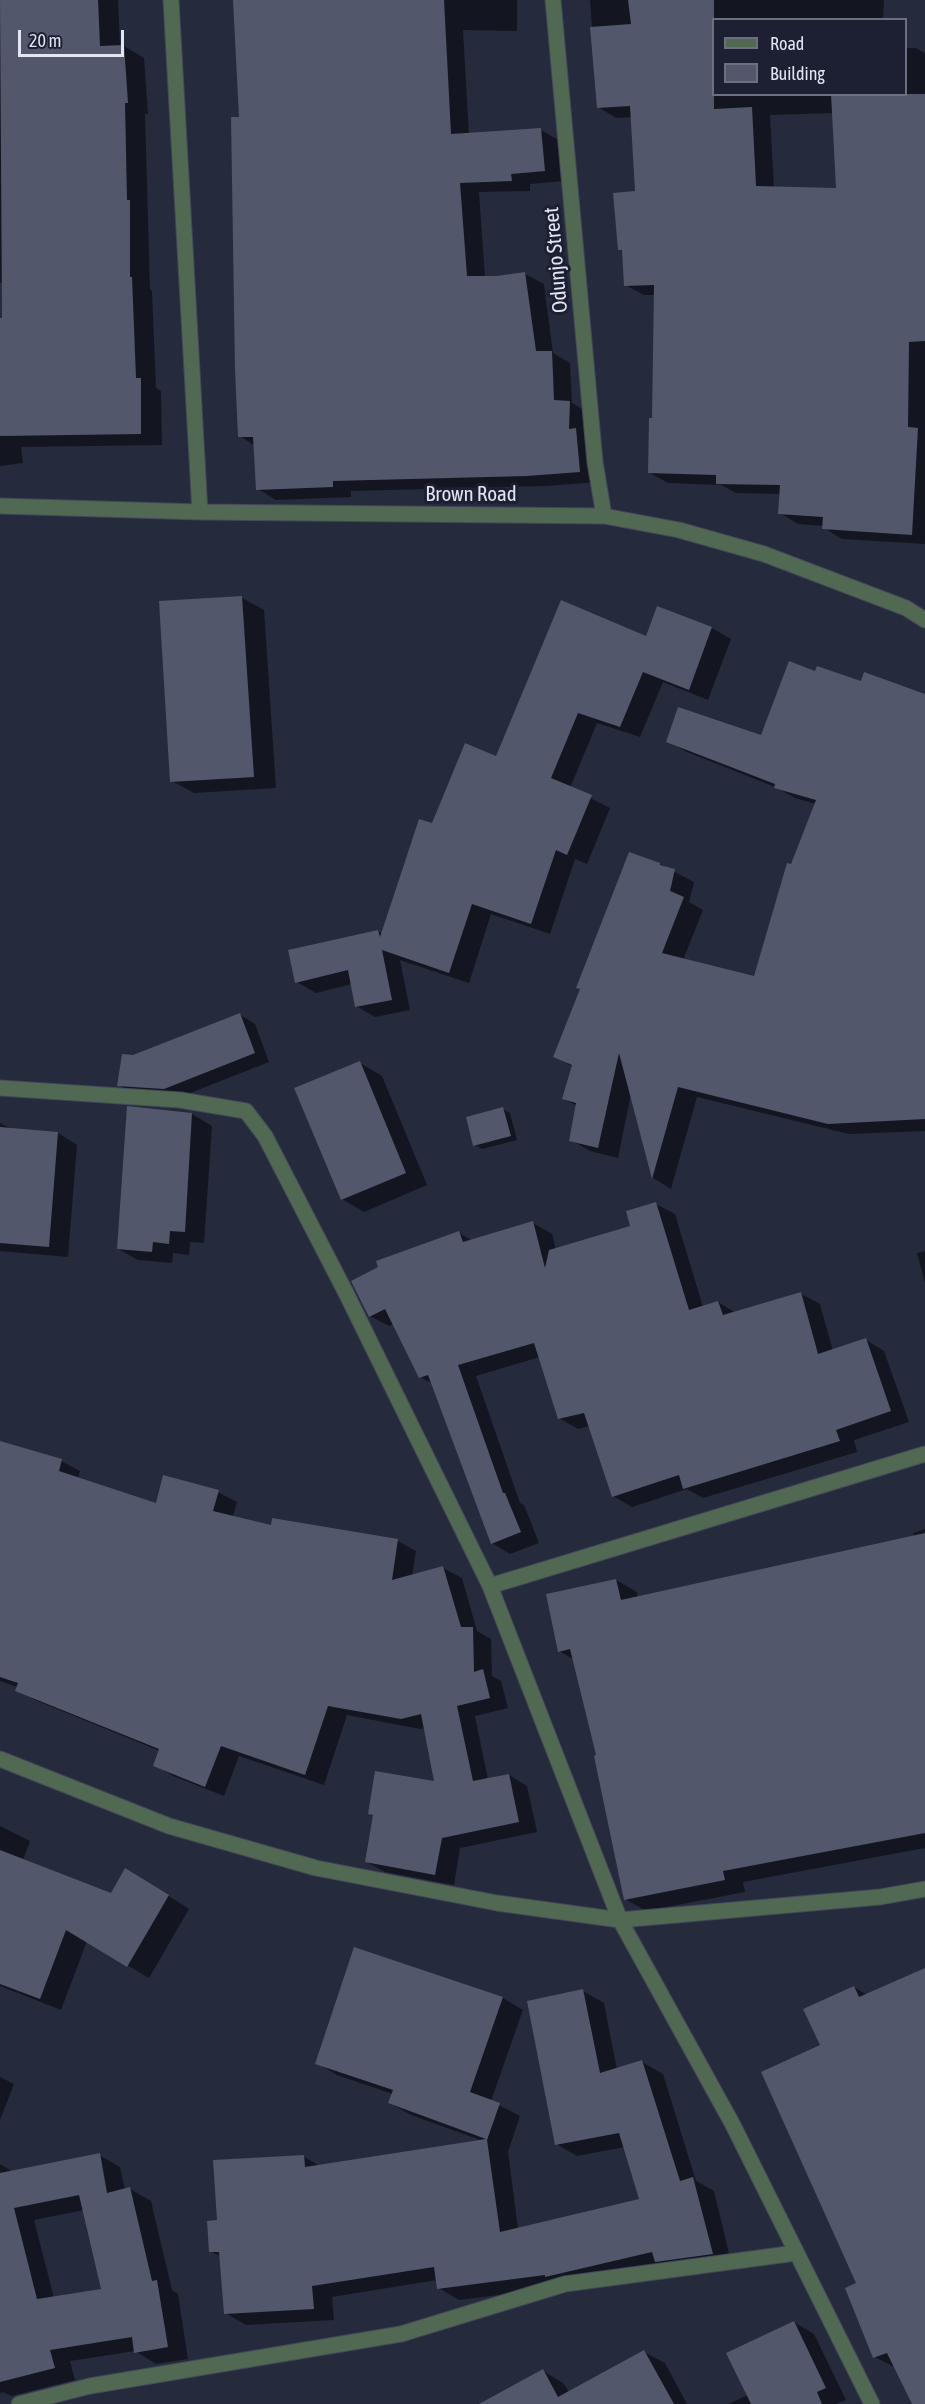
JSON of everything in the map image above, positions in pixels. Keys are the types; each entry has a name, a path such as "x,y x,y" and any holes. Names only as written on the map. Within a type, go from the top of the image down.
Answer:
{"street":[{"path":"171,0 201,512"},
{"name":"Odunjo Street","path":"553,0 595,462 603,516"},
{"name":"Brown Road","path":"0,506 201,512 603,516 679,530 764,554 906,608 925,620"},
{"path":"0,1088 180,1100 246,1111 265,1136 490,1586 620,1920 733,2125 872,2404"},
{"path":"490,1586 925,1454"},
{"path":"0,1759 170,1826 316,1868 497,1903 620,1920 880,1897 925,1889"},
{"path":"19,2404 90,2386 401,2334 565,2284 796,2253"}],"building":[{"path":"0,0 98,0 100,46 124,45 128,103 125,103 127,200 130,200 130,277 132,277 136,378 141,378 141,434 0,436 0,318 2,318"},
{"path":"233,0 444,0 451,134 541,128 545,171 511,174 512,181 460,183 467,276 497,276 525,272 536,351 552,351 554,400 570,401 569,429 576,428 580,472 527,476 333,481 333,487 256,490 253,437 238,437 231,117 239,117"},
{"path":"628,0 714,0 712,96 714,96 714,109 752,107 756,186 836,188 831,96 925,94 925,341 909,342 908,427 918,428 912,535 822,529 823,517 778,514 780,485 716,484 716,475 648,473 649,418 652,418 654,285 624,286 622,250 618,250 613,193 635,191 630,106 597,108 590,27 631,24"},
{"path":"242,596 254,777 170,782 159,601"},
{"path":"561,600 646,636 657,606 712,627 689,690 643,672 620,727 578,713 551,778 592,795 567,855 556,850 531,924 472,904 449,973 382,950 392,1000 355,1007 348,970 295,983 288,950 378,930 380,937 419,819 432,823 465,743 496,756"},
{"path":"789,661 815,671 817,666 861,681 864,672 925,694 925,1119 828,1124 678,1087 652,1179 619,1053 598,1148 569,1141 576,1103 562,1099 572,1065 553,1057 580,989 576,988 629,852 675,869 670,891 684,897 662,953 754,976 787,863 791,864 816,800 774,788 775,784 666,742 678,707 761,735"},
{"path":"240,1013 255,1053 164,1089 117,1086 122,1054 133,1055"},
{"path":"360,1061 406,1173 341,1200 294,1088"},
{"path":"127,1106 192,1113 185,1232 170,1231 169,1244 153,1242 152,1252 117,1249"},
{"path":"503,1107 511,1136 473,1146 466,1117"},
{"path":"0,1127 58,1132 49,1247 0,1243"},
{"path":"656,1202 689,1310 718,1301 723,1315 801,1292 818,1354 866,1338 891,1411 836,1430 840,1441 683,1489 679,1475 612,1497 584,1413 558,1419 534,1343 458,1365 503,1493 505,1493 521,1532 491,1544 428,1375 419,1378 385,1309 369,1317 351,1281 378,1267 376,1261 459,1231 463,1242 533,1221 545,1268 549,1250 630,1226 626,1211"},
{"path":"0,1441 62,1459 59,1471 156,1503 163,1475 219,1490 213,1511 271,1525 272,1518 398,1539 392,1580 443,1566 461,1627 473,1627 474,1672 483,1669 490,1698 457,1706 473,1781 509,1774 519,1822 442,1838 435,1875 365,1862 373,1815 368,1814 375,1771 434,1781 421,1714 401,1719 328,1706 305,1775 221,1746 205,1787 153,1766 159,1749 15,1691 18,1683 0,1677"},
{"path":"925,1533 925,1833 723,1871 725,1880 624,1900 594,1756 596,1755 570,1649 558,1652 546,1594 616,1579 621,1600"},
{"path":"0,1850 111,1893 125,1868 169,1895 127,1967 66,1930 40,1999 0,1984"},
{"path":"354,1947 503,1997 470,2092 500,2103 487,2140 500,2232 639,2199 619,2133 555,2145 527,2001 583,1989 600,2073 642,2060 680,2181 693,2177 713,2254 655,2262 652,2252 545,2277 545,2275 437,2289 434,2267 312,2286 314,2309 224,2314 219,2252 209,2252 207,2221 217,2220 213,2160 304,2155 305,2167 486,2139 388,2103 393,2090 315,2064"},
{"path":"925,1968 925,2404 912,2404 887,2353 873,2358 845,2288 856,2283 761,2072 820,2045 803,2009 854,1986 859,1997"},
{"path":"100,2153 107,2193 130,2187 152,2281 157,2280 168,2347 134,2353 132,2337 50,2350 55,2368 0,2382 0,2173","holes":["79,2195 101,2289 37,2299 14,2208"]},
{"path":"794,2321 826,2388 817,2392 822,2404 751,2404 726,2353"},
{"path":"644,2350 674,2404 479,2404 543,2369 558,2397"}]}
